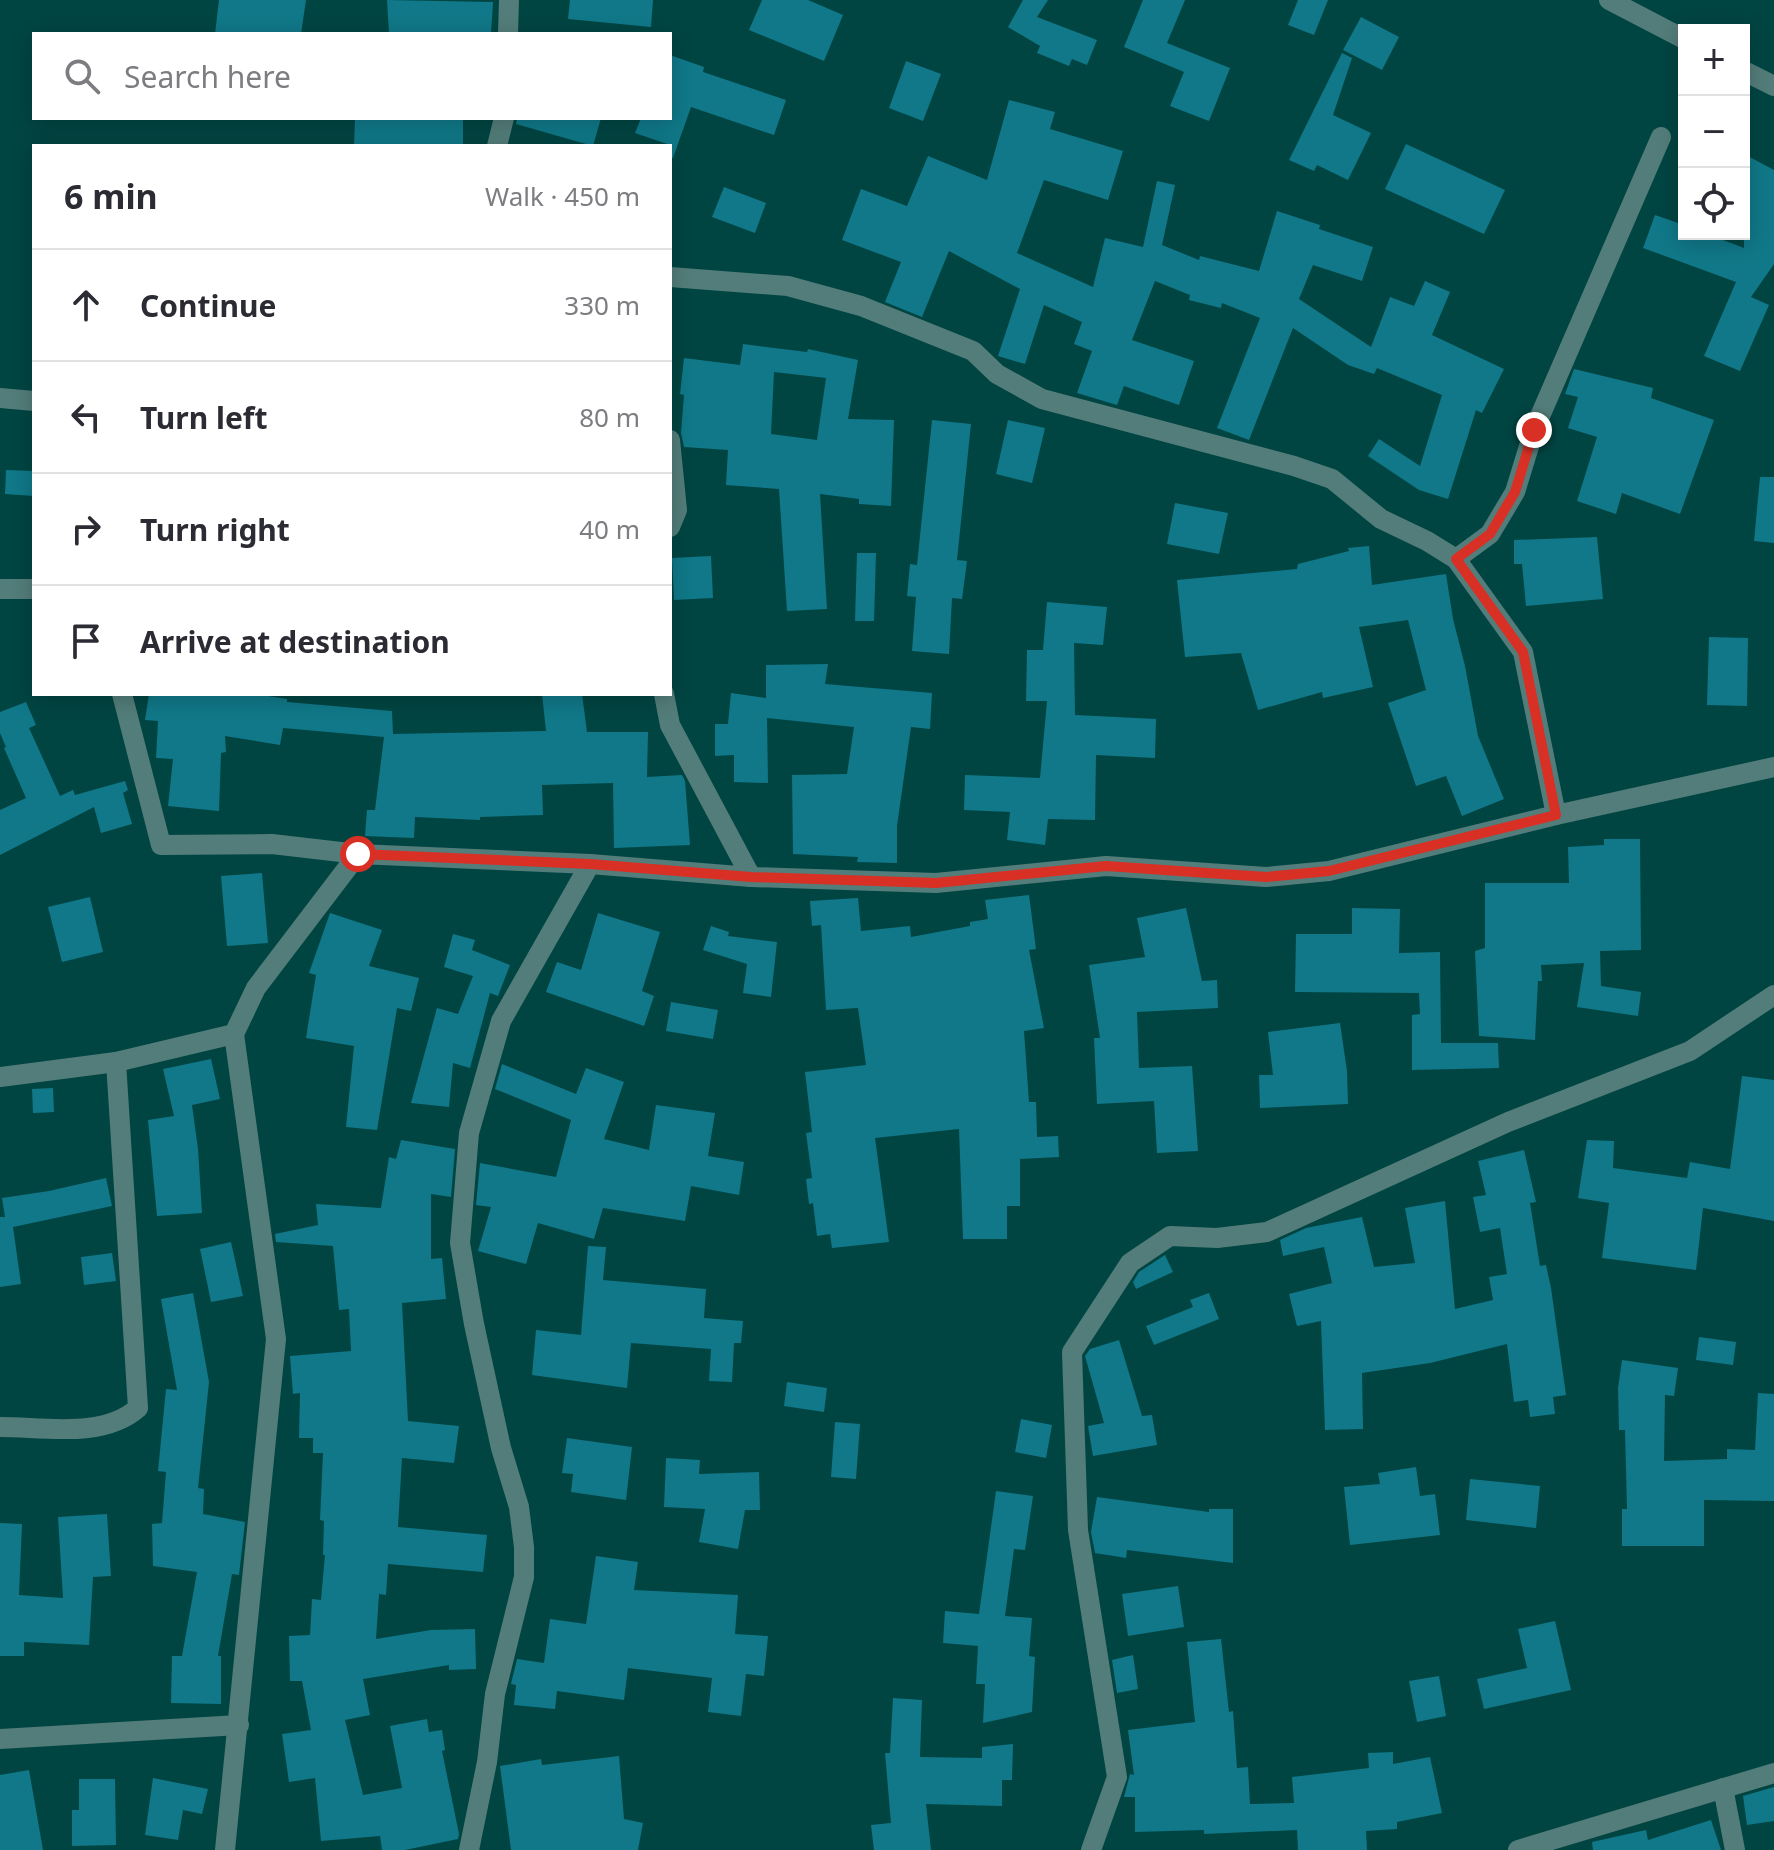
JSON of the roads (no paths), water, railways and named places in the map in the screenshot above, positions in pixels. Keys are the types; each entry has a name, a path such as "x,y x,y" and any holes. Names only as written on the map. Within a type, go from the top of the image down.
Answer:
{"street":[{"path":"508,32 509,0"},
{"path":"1609,0 1678,36"},
{"path":"1750,74 1774,86"},
{"path":"498,144 504,120"},
{"path":"1456,559 1490,534 1515,492 1534,430 1661,137"},
{"path":"672,277 788,286 861,306 973,351 997,374 1042,399 1294,466 1332,479 1381,519 1456,559 1523,652 1556,815"},
{"path":"0,398 32,401"},
{"path":"672,460 677,510 672,522"},
{"path":"0,589 32,589"},
{"path":"123,696 161,845 272,844 358,854 590,864 751,877 936,883 1106,866 1266,877 1329,871 1556,815 1774,767"},
{"path":"664,696 670,725 751,877"},
{"path":"225,1850 276,1339 234,1034 256,988 358,854"},
{"path":"469,1850 487,1762 495,1694 524,1577 524,1562 519,1507 501,1448 460,1243 469,1133 501,1021 590,864"},
{"path":"1091,1850 1117,1777 1078,1530 1072,1352 1130,1263 1170,1236 1217,1238 1267,1232 1508,1122 1690,1051 1774,995"},
{"path":"0,1077 116,1062 234,1034"},
{"path":"0,1427 95,1427 124,1420 138,1408 116,1062"},
{"path":"0,1739 239,1725"},
{"path":"1518,1850 1774,1773"},
{"path":"1723,1788 1735,1850"}]}
